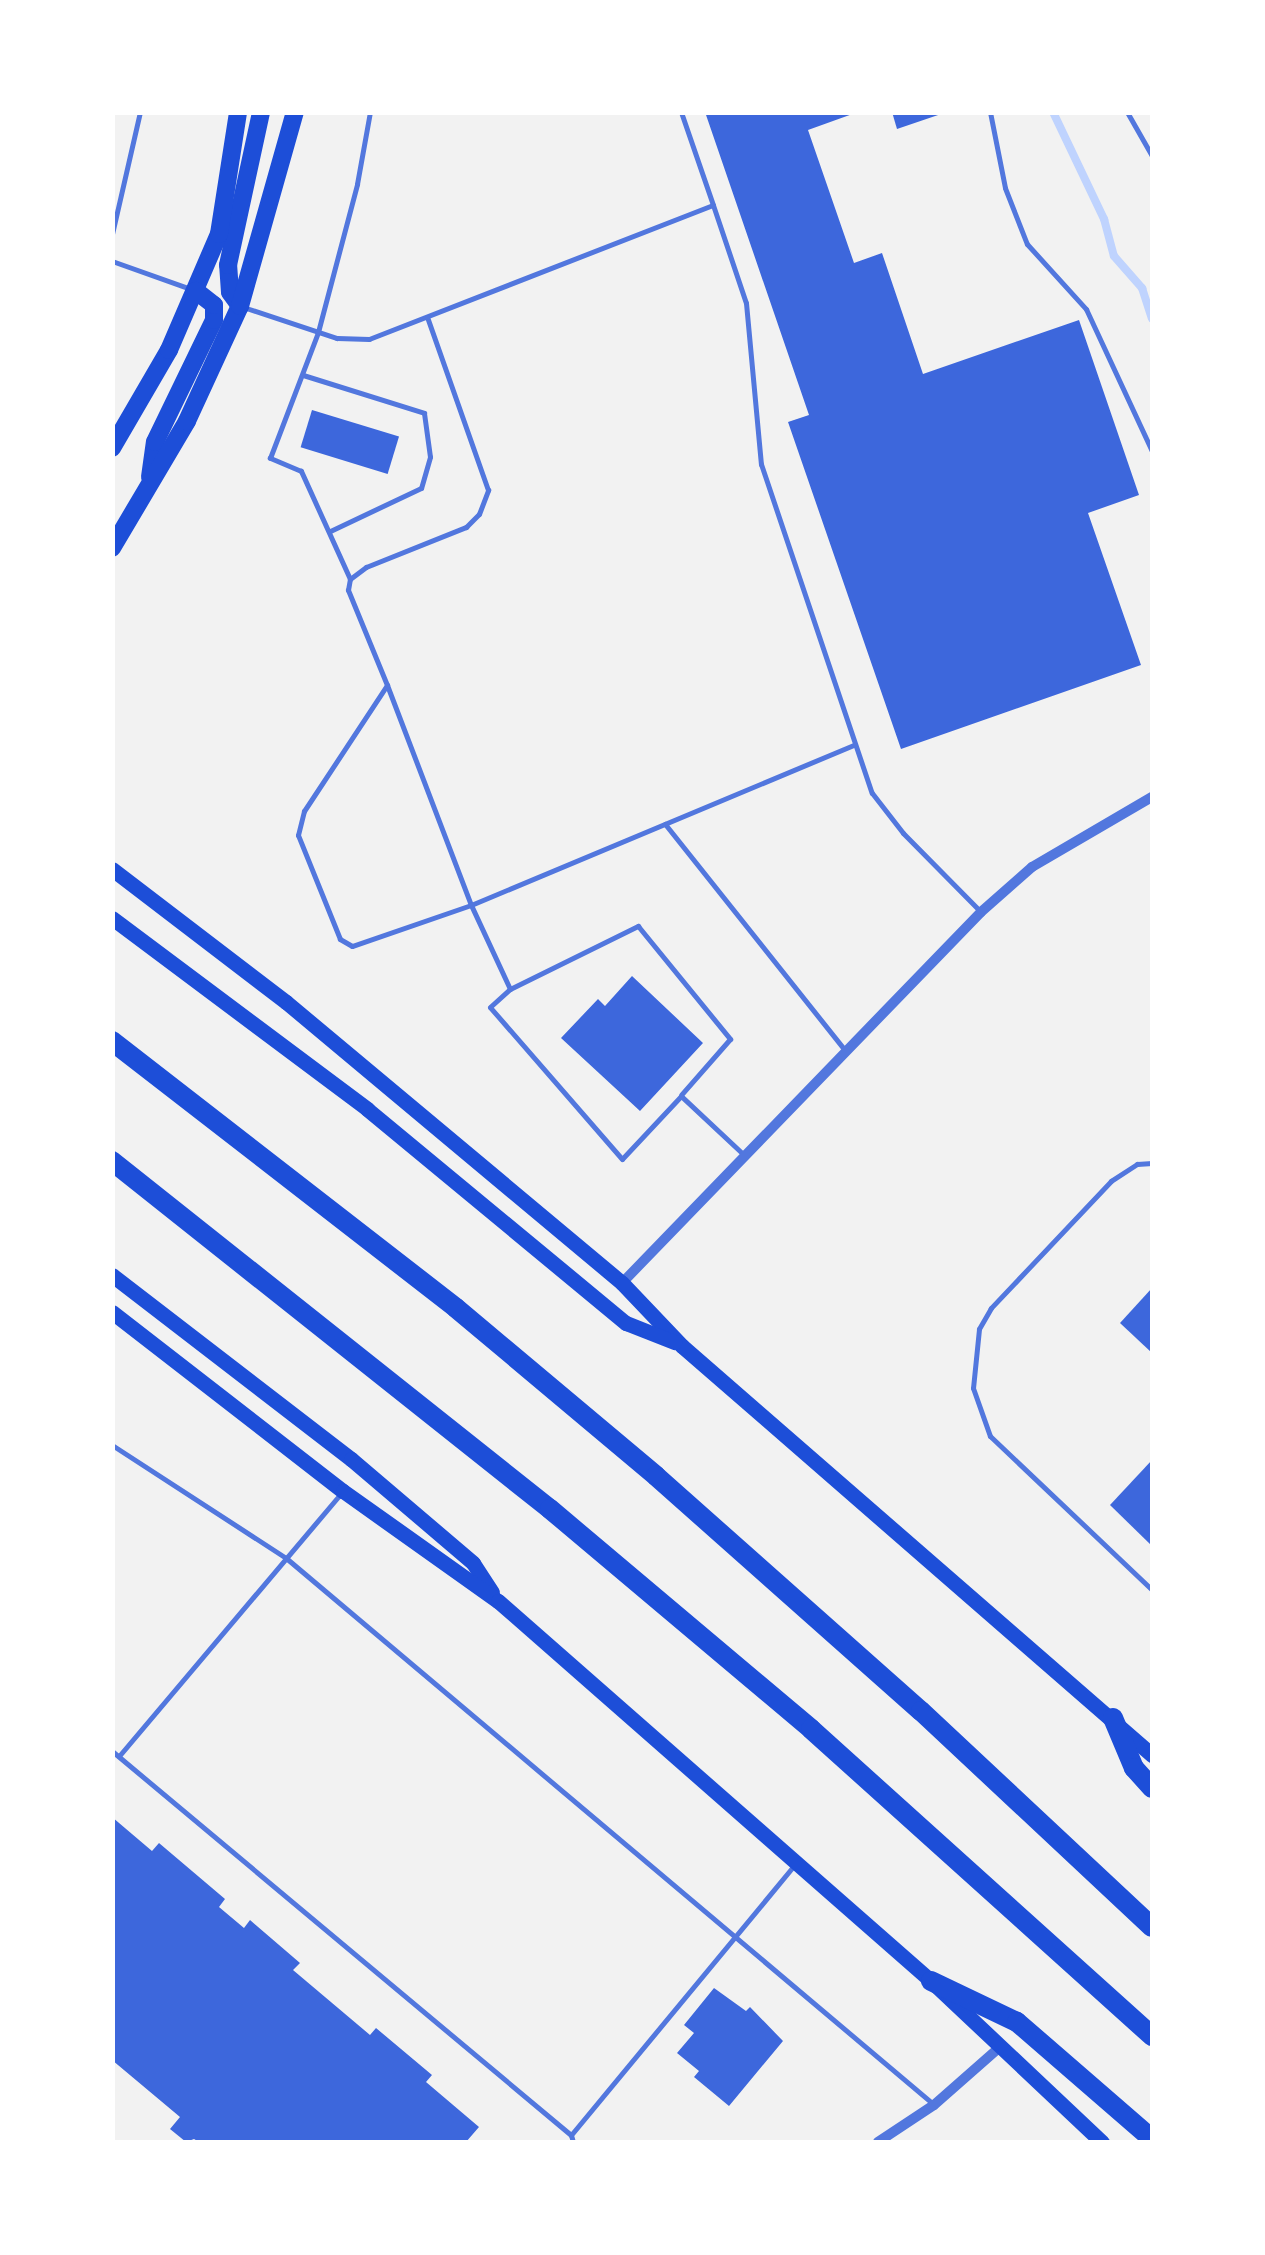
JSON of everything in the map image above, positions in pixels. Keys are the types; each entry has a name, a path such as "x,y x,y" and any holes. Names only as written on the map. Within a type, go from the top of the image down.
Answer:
{"highway":[{"path":"112,1041 414,1276 630,1453 882,1675 1152,1927"},
{"path":"112,1161 550,1509 811,1729 1152,2036"},
{"path":"1113,1718 1134,1768 1152,1788"},
{"path":"931,1981 1017,2022 1152,2139"}],"main road":[{"path":"112,448 140,405 196,291 218,234 238,112"},
{"path":"240,306 230,292 228,265 261,112"},
{"path":"112,548 187,421 240,306 295,112"},
{"path":"148,490 155,442 214,320 214,305 196,291"},
{"path":"112,868 286,1002 622,1283 682,1346 1152,1755"},
{"path":"112,918 367,1109 626,1323 682,1346"},
{"path":"112,1275 392,1494 473,1563 498,1601"},
{"path":"112,1312 343,1490 498,1601 931,1981 1102,2142"}],"street":[{"path":"622,1283 981,912 1032,867 1152,797"},
{"path":"878,2142 934,2105 1001,2046"}],"lane":[{"path":"112,234 140,112"},
{"path":"370,112 357,184 318,332 270,458 301,471 330,532 350,579 348,590 470,905 510,988"},
{"path":"681,112 746,303 761,464 872,793 904,834 981,912"},
{"path":"990,112 1005,188 1026,244 1086,309 1152,452"},
{"path":"1127,112 1152,156"},
{"path":"240,306 318,332 369,339 713,205"},
{"path":"112,261 196,291"},
{"path":"350,579 366,568 466,527 479,514 488,490 427,317"},
{"path":"302,375 424,412 430,457 421,488 330,532"},
{"path":"387,685 304,811 298,835 340,939 352,946 470,905 855,744"},
{"path":"665,824 846,1052"},
{"path":"638,926 730,1040 681,1096 622,1159 490,1007 510,988 638,926"},
{"path":"681,1096 746,1156"},
{"path":"1152,1163 1137,1164 1112,1181 991,1308 978,1329 973,1388 990,1436 1152,1590"},
{"path":"112,1445 286,1558 934,2105"},
{"path":"119,1756 343,1490"},
{"path":"112,1751 572,2139 797,1862"}],"building":[{"path":"705,112 858,112 808,130 854,263 882,253 923,374 1079,320 1139,495 1088,513 1141,665 901,749 788,422 809,415"},
{"path":"892,112 944,112 944,113 897,129"},
{"path":"312,410 399,437 388,474 301,447"},
{"path":"632,976 703,1043 640,1111 561,1038 598,999 605,1006"},
{"path":"1152,1288 1152,1353 1120,1323"},
{"path":"1152,1460 1152,1546 1110,1505"},
{"path":"112,1817 152,1851 159,1843 225,1899 219,1907 244,1928 250,1920 300,1963 293,1970 370,2035 376,2028 432,2075 426,2082 479,2127 466,2142 186,2142 170,2129 180,2117 112,2060"},
{"path":"714,1988 746,2011 750,2007 783,2041 729,2106 694,2077 699,2071 677,2053 694,2033 684,2025"}],"waterway":[{"path":"1053,112 1104,219 1114,256 1142,288 1152,318"}]}
